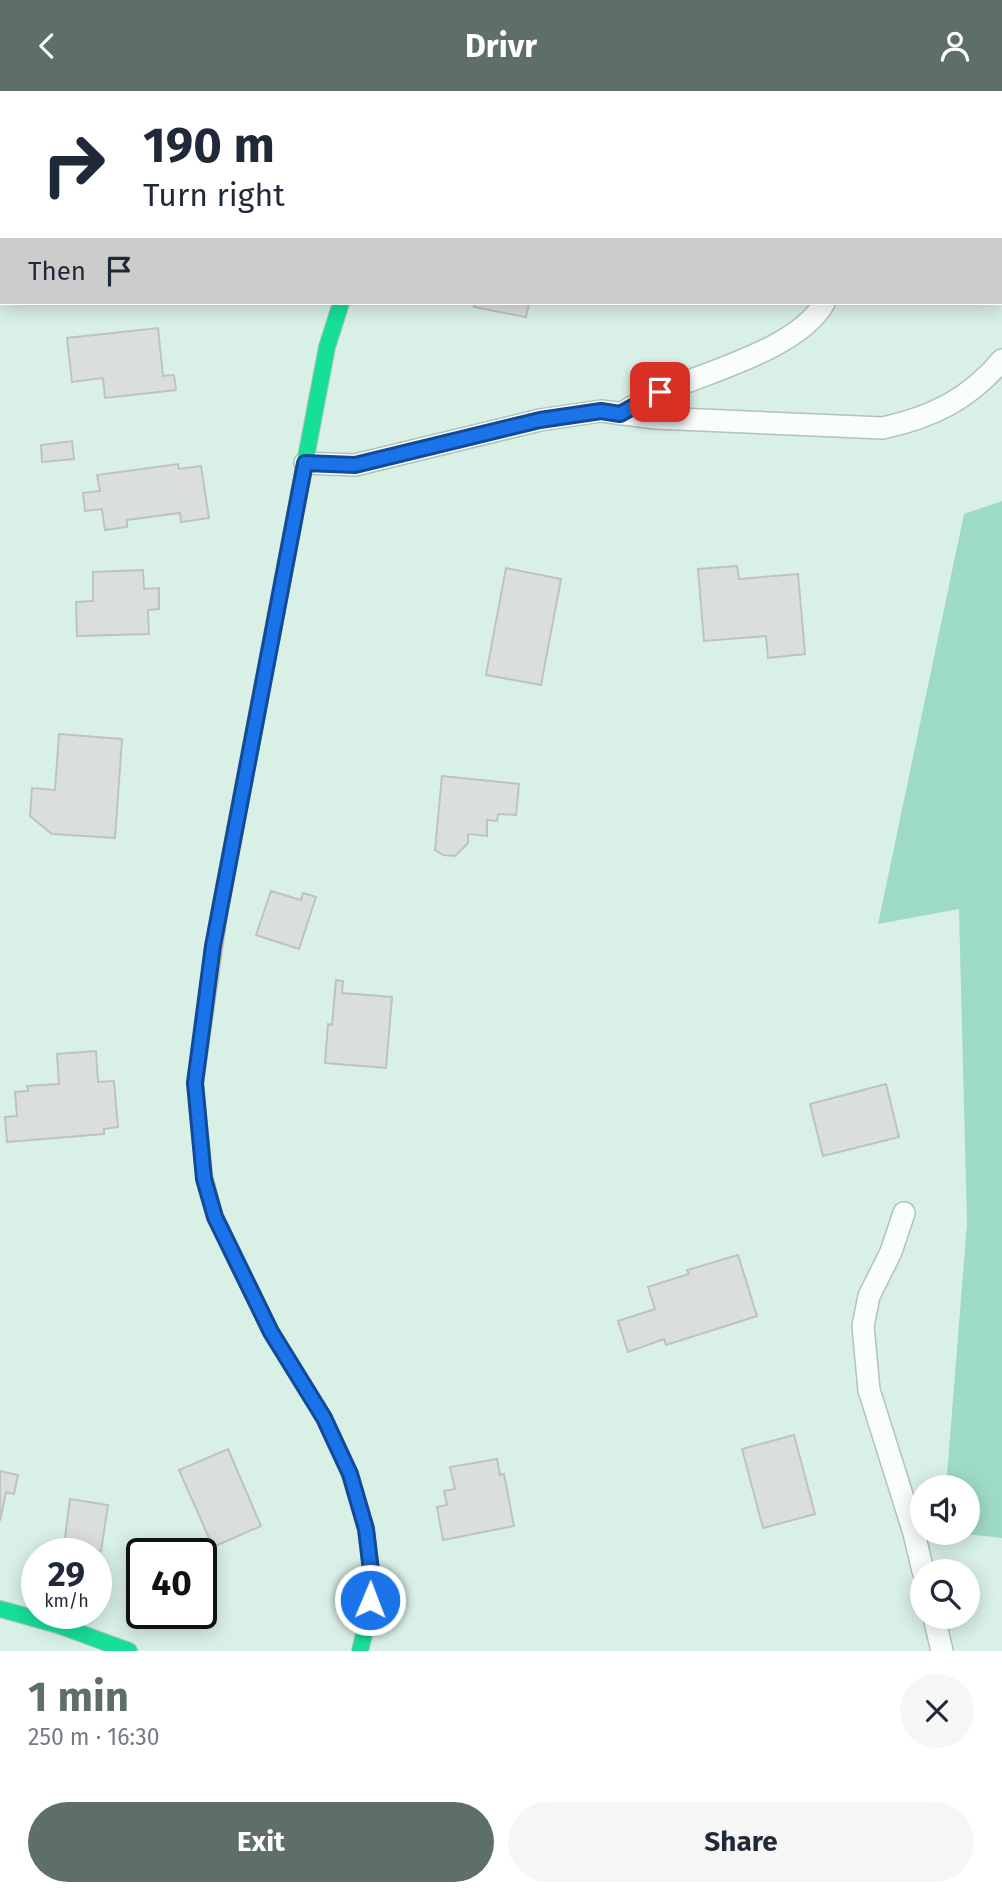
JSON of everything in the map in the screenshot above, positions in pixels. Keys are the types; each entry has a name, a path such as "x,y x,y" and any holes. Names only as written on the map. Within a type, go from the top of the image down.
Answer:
{"street":[{"path":"340,305 327,347 213,946 195,1083 204,1179 215,1217 271,1332 324,1418 350,1474 362,1518 372,1579 367,1622 360,1651"},
{"path":"0,1609 58,1625 129,1651"}],"lane":[{"path":"620,414 660,392 780,343 808,324 822,305"},
{"path":"305,463 355,465 540,420 601,411 750,423 883,428 937,412 983,382 1002,360"},
{"path":"904,1213 891,1252 869,1296 863,1326 869,1390 920,1559"},
{"path":"937,1629 942,1651"}],"green space":[{"path":"1002,501 1002,1538 980,1536 980,1475 947,1475 967,1224 959,909 878,924 964,514"}],"building":[{"path":"474,305 529,305 526,317"},
{"path":"158,328 163,376 174,375 176,390 105,398 103,378 72,382 67,338"},
{"path":"72,441 74,459 42,462 41,445"},
{"path":"178,464 179,469 201,466 209,518 181,522 180,513 127,520 127,527 105,530 102,509 85,511 83,493 100,491 97,475"},
{"path":"737,566 739,579 798,574 805,654 768,658 766,636 704,641 698,569"},
{"path":"506,568 561,579 541,685 486,675"},
{"path":"143,570 144,589 159,588 159,609 148,610 149,634 77,636 76,602 93,601 93,572"},
{"path":"59,734 122,739 115,838 52,834 30,816 32,788 55,790"},
{"path":"442,776 519,784 516,815 498,814 497,821 487,820 487,836 468,834 468,843 455,856 443,855 435,850"},
{"path":"271,891 301,900 303,893 316,897 299,949 256,935"},
{"path":"336,980 343,981 342,993 392,997 386,1068 325,1063 328,1024 332,1025"},
{"path":"96,1051 98,1082 114,1081 118,1127 104,1129 104,1134 7,1142 5,1117 17,1116 15,1092 28,1091 27,1086 59,1084 57,1054"},
{"path":"886,1084 899,1137 823,1156 810,1104"},
{"path":"738,1255 757,1316 666,1345 664,1339 628,1352 618,1321 655,1309 648,1287 689,1274 687,1270"},
{"path":"794,1435 815,1514 763,1528 742,1449"},
{"path":"228,1449 261,1526 217,1545 217,1538 209,1538 179,1470"},
{"path":"497,1459 500,1475 504,1474 514,1526 443,1540 437,1507 447,1505 444,1491 455,1489 450,1467"},
{"path":"0,1471 18,1475 14,1494 6,1492 0,1521"},
{"path":"70,1499 108,1505 103,1538 65,1538"}],"traffic: fast":[{"path":"220,908 327,347 340,305"},
{"path":"204,1175 215,1217 271,1332 324,1418 350,1474 366,1529 372,1579 367,1622 360,1651"},
{"path":"0,1609 58,1625 129,1651"}],"traffic: slow":[{"path":"204,1175 195,1083 220,908"}],"route":[{"path":"370,1600 372,1579 366,1529 350,1474 324,1418 271,1332 215,1217 204,1179 195,1083 213,946 305,463 355,465 540,420 601,411 620,414 660,392"}]}
